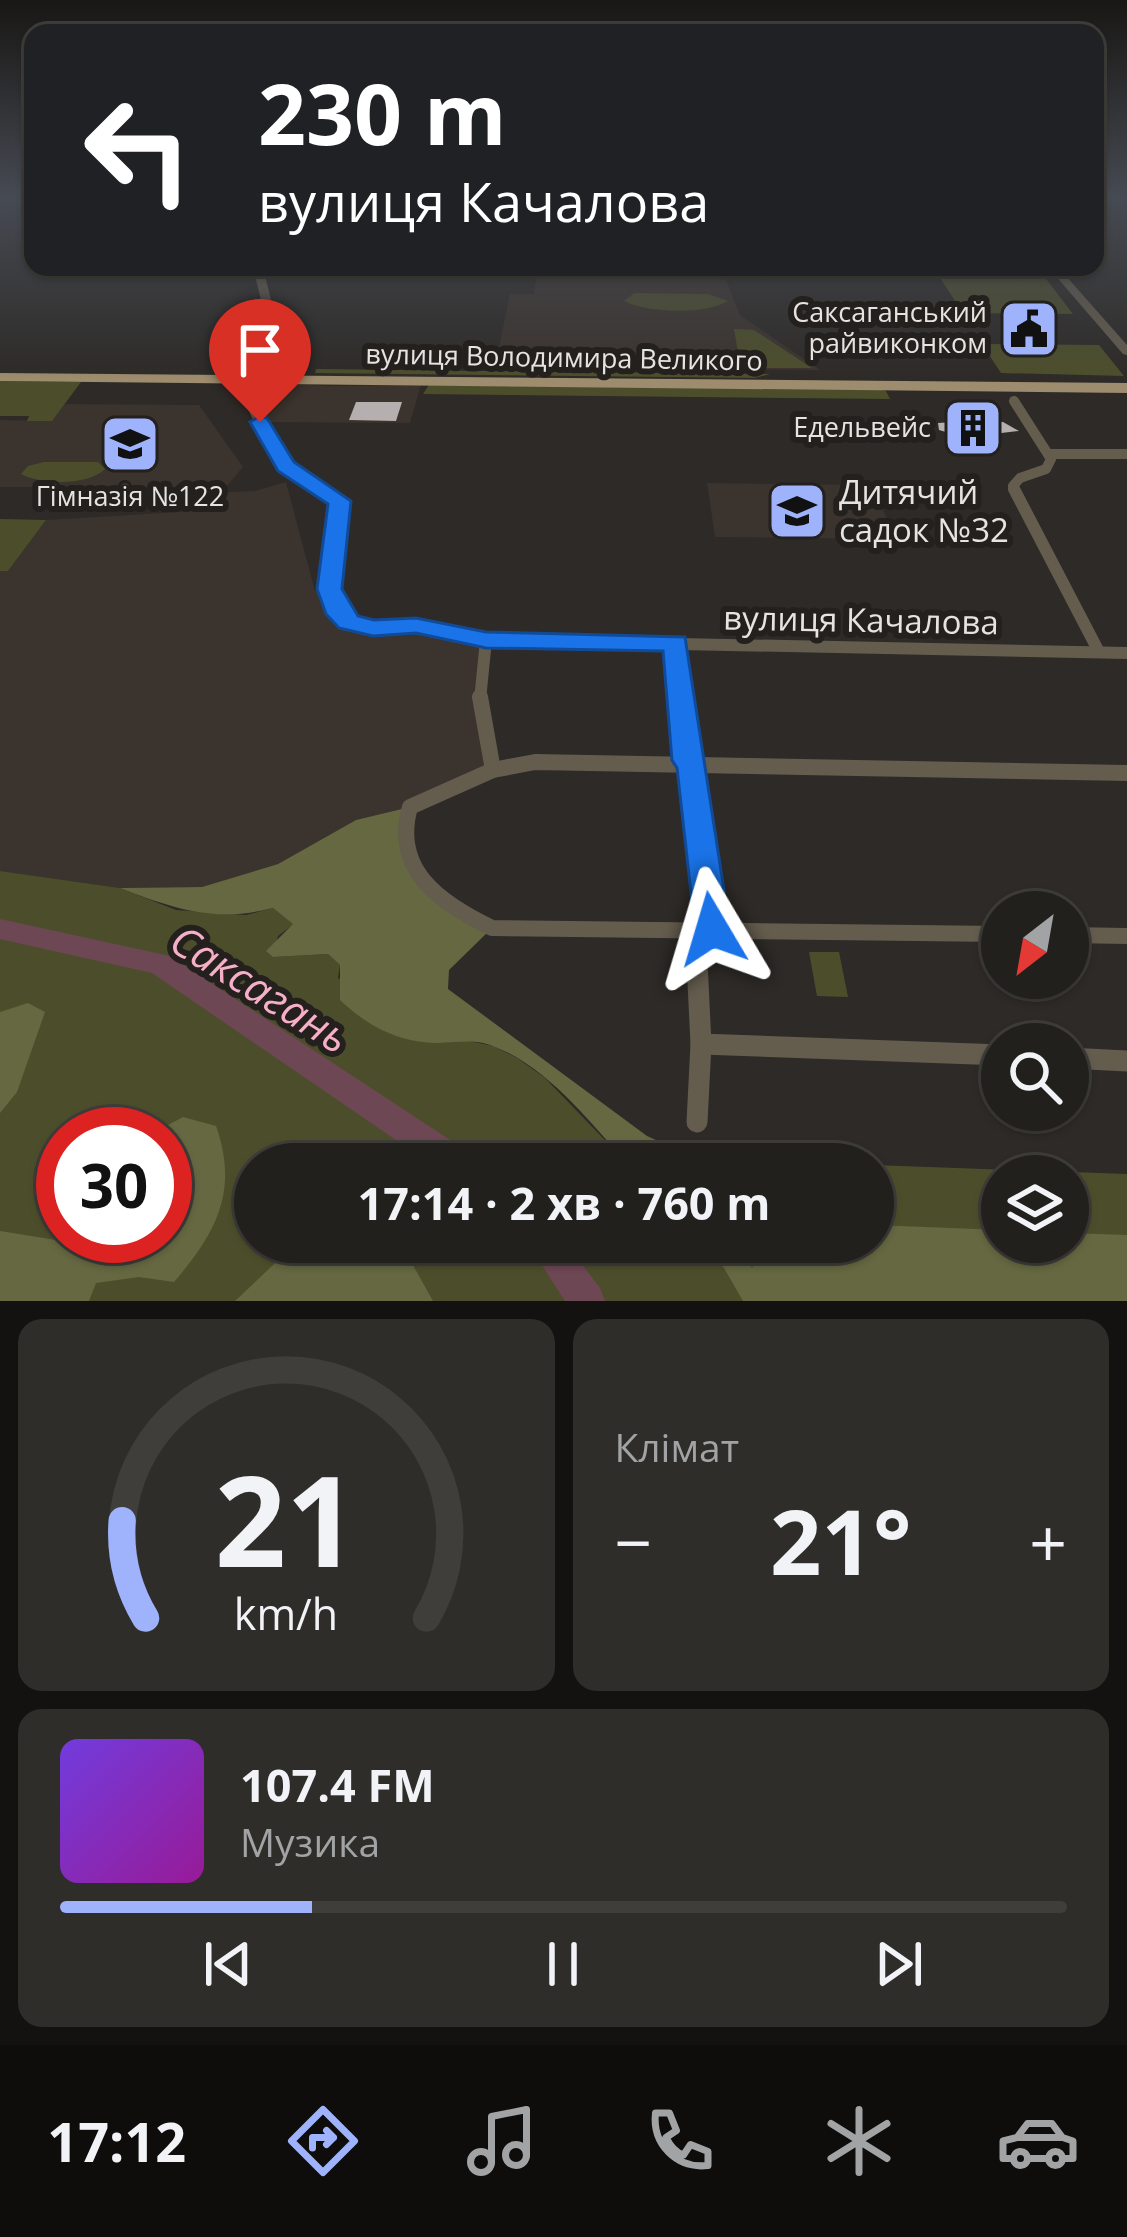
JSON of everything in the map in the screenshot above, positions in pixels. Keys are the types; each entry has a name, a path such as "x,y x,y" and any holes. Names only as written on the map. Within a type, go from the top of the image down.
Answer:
{"main road":[{"name":"вулиця Володимира Великого","path":"0,377 1127,388"},
{"path":"976,386 1014,401 1031,387"}],"street":[{"path":"252,379 274,333 260,276"},
{"path":"1061,276 1127,352"},
{"name":"вулиця Качалова","path":"252,379 249,400 278,458 334,495 342,508 330,589 339,614 360,627 416,626 486,640 1127,653"},
{"path":"1014,401 1048,454 1046,469 1020,478 1013,486 1099,652"},
{"path":"1048,454 1127,454"},
{"path":"486,640 479,706 493,770"},
{"path":"676,643 687,760 692,764 704,929 697,1122"},
{"path":"981,934 492,928 437,899 420,880 404,837 410,807 493,770 535,762 1127,773"},
{"path":"1089,935 1127,936"},
{"path":"701,1044 981,1054"},
{"path":"1089,1059 1127,1060"}],"shaded area":[{"path":"537,276 725,276 740,315 820,370 495,367 510,294 534,294"},
{"path":"251,382 421,385 410,423 260,422 249,400"},
{"name":"Гімназія №122","path":"65,404 199,405 243,467 226,487 0,487 0,420 51,421"},
{"path":"286,482 315,591 330,589 348,622 416,625 486,640 481,679 493,770 410,807 356,820 278,864 202,887 120,888 0,871 0,571 8,571 46,520 180,512 197,508 206,493 255,491"},
{"name":"Дитячий садок №32","path":"707,483 874,485 894,539 715,537"}],"green space":[{"path":"939,276 1044,276 1073,314 963,313"},
{"path":"634,293 708,294 728,301 705,309 661,310 624,301"},
{"path":"734,329 754,330 812,368 708,368 707,364 740,364"},
{"path":"982,344 1099,345 1124,376 1001,373"},
{"path":"316,369 770,374 755,378 315,373"},
{"path":"0,381 81,382 52,421 27,421 29,416 0,416"},
{"path":"429,385 877,389 886,391 890,399 423,394"},
{"path":"98,462 105,469 64,482 21,474 28,466"},
{"path":"0,519 46,520 8,571 0,571"},
{"path":"410,807 411,866 492,928 449,970 448,989 663,1143 609,1143 533,1068 495,1047 411,1040 362,1018 340,1000 340,965 328,954 273,957 266,951 293,924 273,908 233,914 195,912 120,888 202,887 278,864 356,820"},
{"path":"0,871 120,888 176,910 246,915 273,908 294,924 278,936 273,957 328,954 340,965 338,978 440,1043 464,1040 493,1046 517,1058 544,1077 608,1143 234,1143 234,1263 894,1263 894,1166 981,1169 981,1263 1089,1263 1089,1173 1127,1174 1127,1301 0,1301"},
{"path":"809,952 839,952 848,997 817,996"},
{"path":"28,1003 45,1012 17,1092 0,1113 0,1012"},
{"path":"192,1119 216,1126 225,1171 219,1210 192,1259"},
{"path":"894,1226 981,1229 981,1263 1089,1263 1089,1234 1127,1235 1127,1301 743,1301 719,1263 749,1263 752,1268 755,1263 894,1263"},
{"path":"0,1231 36,1237 36,1263 189,1263 174,1282 139,1277 96,1283 89,1301 0,1301"},
{"path":"275,1263 412,1263 433,1301 235,1301"}],"building":[{"path":"356,402 402,402 396,421 349,420"},
{"name":"Едельвейс","path":"980,414 983,420 1003,422 1019,431 993,434 995,441 983,443 939,430 938,423 954,422 951,415"}],"waterway":[{"name":"Саксагань","path":"0,929 160,964 427,1143"},
{"name":"Саксагань","path":"559,1263 587,1301"}],"place":[{"name":"Саксаганський райвиконком","path":"1029,329"},
{"name":"Едельвейс","path":"973,428"},
{"name":"Гімназія №122","path":"130,444"},
{"name":"Дитячий садок №32","path":"797,511"}],"route":[{"path":"260,422 285,466 340,501 330,589 334,605 348,622 373,628 416,626 486,640 676,643 687,760 692,764 712,929"}]}
